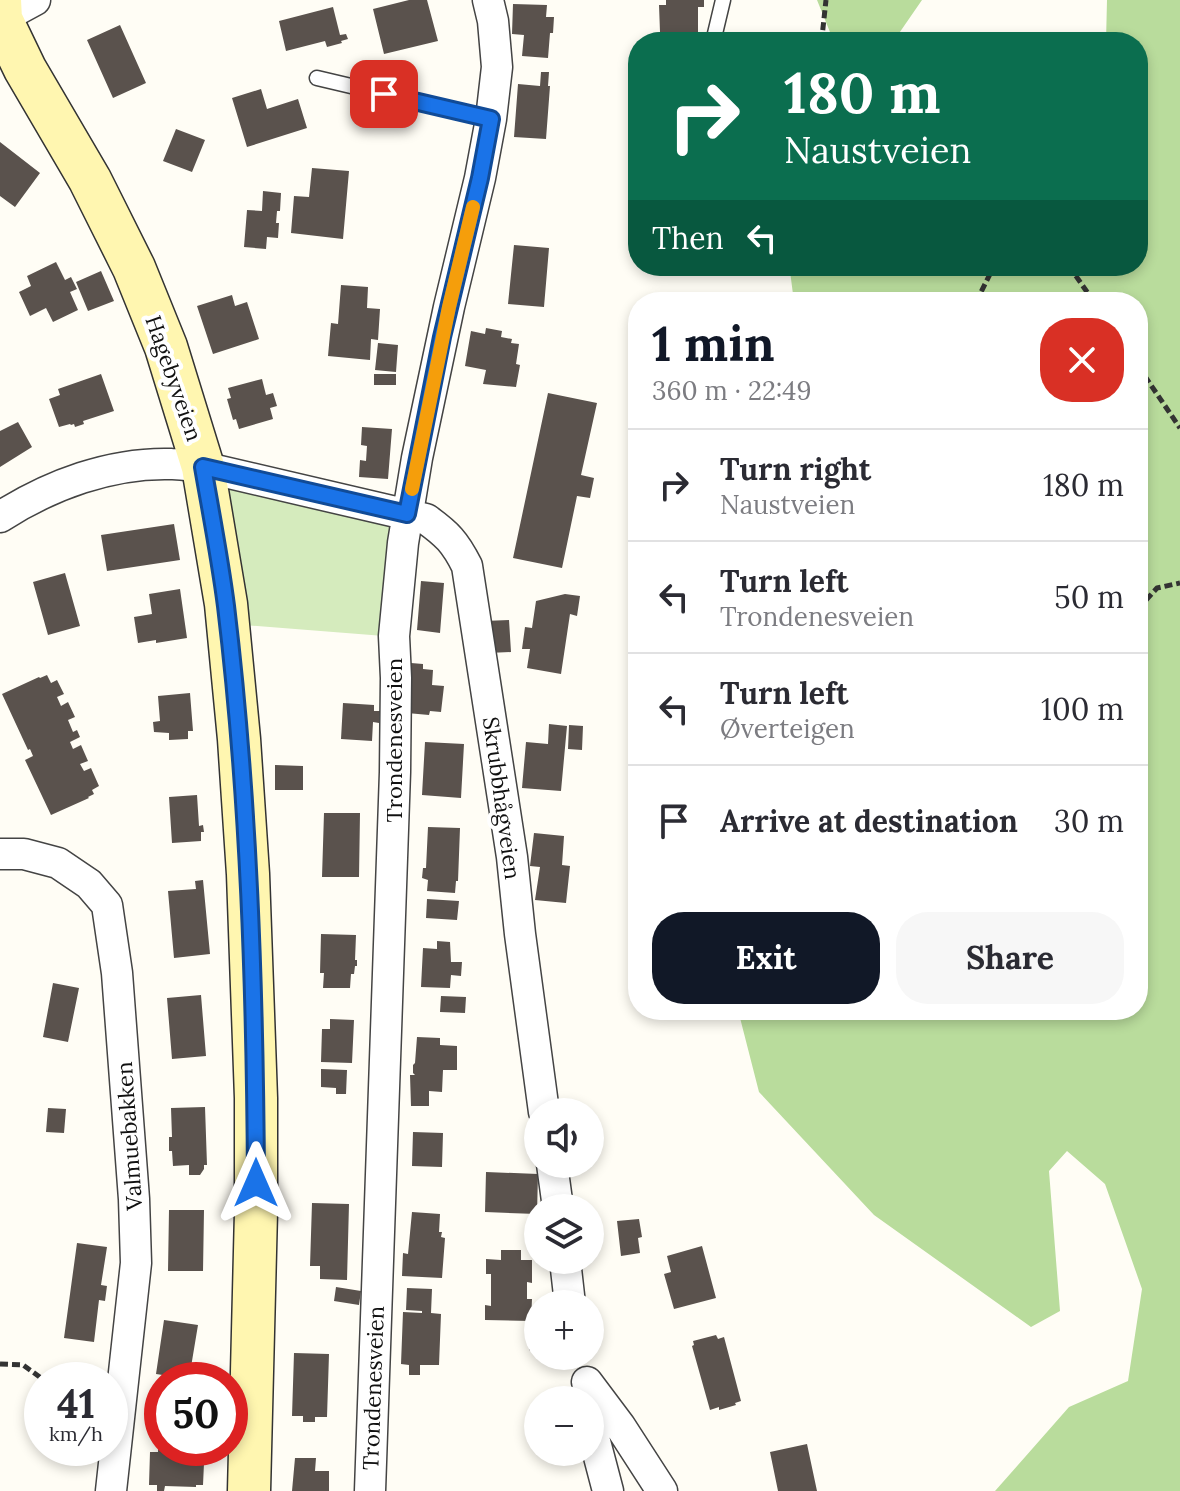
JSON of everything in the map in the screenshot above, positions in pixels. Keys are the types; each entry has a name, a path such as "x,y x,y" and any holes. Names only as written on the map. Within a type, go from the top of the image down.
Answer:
{"main road":[{"name":"Hagebyveien","path":"0,0 0,19 38,95 90,180 134,268 166,347 203,467 226,604 248,874 256,1098 249,1491"}],"street":[{"path":"0,19 35,0"},
{"name":"Trondenesveien","path":"370,1491 395,772 394,636 407,514 445,322 491,119 497,67 488,0"},
{"name":"Skrubbhågveien","path":"0,517 69,482 98,473 133,466 171,464 203,467 426,519 457,546 467,566 512,857 542,1098"},
{"name":"Valmuebakken","path":"0,854 24,854 58,863 89,884 107,905 117,973 136,1263 111,1491"},
{"path":"604,1408 620,1426 662,1491"},
{"path":"601,1466 608,1491"}],"lane":[{"path":"715,32 723,0"},
{"path":"317,78 491,119"}],"path":[{"path":"823,32 826,0"},
{"path":"1148,381 1180,428"},
{"path":"1148,598 1157,588 1180,583"},
{"path":"0,1364 24,1366"}],"green space":[{"path":"817,0 922,0 900,32 830,32"},
{"path":"1107,0 1180,0 1180,1491 995,1491 1069,1407 1128,1381 1142,1289 1105,1184 1067,1151 1049,1171 1060,1311 1031,1327 874,1215 759,1092 741,1020 1148,1020 1148,292 793,292 791,276 1148,276 1148,32 1106,32"},
{"path":"231,484 389,523 393,531 384,636 243,625 224,491"}],"building":[{"path":"409,0 427,0 438,41 384,54 373,9"},
{"path":"666,0 704,0 704,7 698,7 698,32 660,32 659,5 666,5"},
{"path":"513,4 547,5 546,17 554,17 548,58 522,56 524,35 512,34"},
{"path":"333,7 340,35 346,34 348,39 327,47 325,41 286,51 279,21"},
{"path":"120,25 146,83 113,98 87,40"},
{"path":"541,72 549,72 546,139 514,137 518,84 540,86"},
{"path":"261,89 267,109 298,99 307,128 247,147 232,98"},
{"path":"176,129 205,140 192,172 163,161"},
{"path":"0,142 40,173 15,207 0,196"},
{"path":"312,168 349,171 343,239 291,233 294,196 309,197"},
{"path":"263,191 281,193 276,223 279,223 278,238 267,237 266,249 244,247 247,210 262,211"},
{"path":"514,245 549,248 544,307 508,304"},
{"path":"56,262 65,280 71,277 77,289 70,292 78,310 53,322 46,308 30,316 19,292 31,286 27,276"},
{"path":"101,271 114,301 88,311 76,282"},
{"path":"341,285 368,287 367,308 380,309 378,340 371,339 370,360 328,356 331,323 338,324"},
{"path":"232,295 235,306 247,302 259,339 213,354 197,306"},
{"path":"486,328 502,331 501,337 519,344 516,364 520,365 516,387 483,384 486,370 465,366 471,331 485,334"},
{"path":"378,343 398,345 396,372 375,370"},
{"path":"101,374 114,411 83,421 84,424 75,427 70,424 59,427 49,399 60,395 58,389"},
{"path":"374,374 396,374 396,385 374,385"},
{"path":"262,379 266,395 273,393 277,406 270,408 273,419 239,429 227,399 231,398 228,388"},
{"path":"548,393 597,403 581,475 594,478 590,498 577,496 562,568 513,558"},
{"path":"18,422 32,447 0,467 0,431"},
{"path":"362,427 392,429 388,479 359,477 360,460 366,461 367,446 361,445"},
{"path":"174,524 180,560 107,571 101,535"},
{"path":"65,573 80,626 48,635 33,582"},
{"path":"421,581 444,583 440,633 417,630"},
{"path":"180,589 187,638 138,643 134,617 152,614 149,594"},
{"path":"565,594 580,596 577,616 570,614 561,674 527,668 530,649 522,649 525,627 532,628 536,601"},
{"path":"509,620 511,652 488,653 484,621"},
{"path":"411,663 423,664 423,669 433,670 432,685 444,686 441,712 430,711 429,715 407,713"},
{"path":"47,675 51,683 57,680 64,694 57,697 61,706 68,702 75,717 68,720 73,732 77,730 80,737 70,742 73,749 81,745 88,761 80,764 84,771 91,768 99,786 92,790 94,794 89,798 51,815 25,760 33,756 2,694"},
{"path":"190,693 193,731 188,731 188,739 169,740 169,733 154,732 153,722 160,721 158,696"},
{"path":"343,703 374,705 374,711 380,711 379,723 373,722 372,741 341,739"},
{"path":"549,724 567,726 561,791 522,788 526,742 548,744"},
{"path":"569,725 583,726 582,750 568,749"},
{"path":"425,742 464,744 461,798 422,795"},
{"path":"275,765 303,766 303,790 275,790"},
{"path":"197,795 199,826 203,825 204,832 201,832 201,841 172,843 169,797"},
{"path":"324,813 360,813 359,877 322,877"},
{"path":"428,827 460,828 455,893 427,891 428,880 422,878 423,868 426,868"},
{"path":"534,833 564,836 562,865 570,866 566,903 535,900 540,867 530,866"},
{"path":"203,880 210,954 174,958 168,891 196,889 195,881"},
{"path":"427,899 459,901 457,920 426,918"},
{"path":"321,934 356,935 357,966 351,974 350,988 323,988 324,973 320,973"},
{"path":"437,941 450,942 451,962 462,962 461,976 451,975 450,988 421,987 423,948 437,949"},
{"path":"53,983 79,988 68,1042 43,1037"},
{"path":"201,995 206,1056 172,1059 167,998"},
{"path":"441,996 466,997 465,1013 440,1012"},
{"path":"330,1019 354,1020 352,1063 321,1062 322,1029 330,1029"},
{"path":"417,1037 440,1038 440,1045 457,1046 457,1070 443,1070 442,1092 429,1091 429,1106 411,1106 410,1075 415,1075 413,1065"},
{"path":"321,1069 347,1070 346,1094 336,1094 336,1088 321,1087"},
{"path":"205,1107 207,1165 204,1165 200,1175 189,1175 189,1165 173,1166 172,1151 169,1151 171,1108"},
{"path":"48,1108 66,1109 64,1133 46,1132"},
{"path":"413,1132 443,1133 442,1167 412,1166"},
{"path":"486,1172 524,1173 524,1178 538,1178 538,1194 524,1194 524,1214 485,1212"},
{"path":"312,1203 349,1204 347,1280 320,1279 320,1266 310,1266"},
{"path":"169,1210 204,1210 203,1271 168,1271"},
{"path":"412,1212 440,1214 439,1232 445,1238 442,1278 402,1276 403,1253 408,1254"},
{"path":"639,1219 642,1237 638,1238 640,1253 621,1256 617,1221"},
{"path":"77,1243 107,1247 101,1285 107,1286 105,1301 99,1300 94,1342 64,1338"},
{"path":"702,1246 716,1298 674,1309 664,1274 671,1272 667,1256"},
{"path":"501,1250 521,1250 524,1274 532,1274 532,1283 527,1282 527,1290 524,1290 524,1321 485,1320 485,1305 491,1306 491,1274 486,1274 486,1259 501,1260"},
{"path":"336,1287 361,1291 359,1305 334,1301"},
{"path":"407,1288 432,1289 431,1313 441,1314 439,1365 420,1365 420,1375 409,1375 409,1365 401,1364 403,1312 422,1313 406,1310"},
{"path":"164,1320 198,1325 192,1362 158,1362"},
{"path":"716,1335 718,1339 724,1337 741,1401 719,1410 719,1407 710,1410 692,1346 693,1341"},
{"path":"294,1353 329,1354 327,1417 315,1417 315,1422 303,1422 303,1416 292,1416"},
{"path":"807,1444 817,1491 778,1491 770,1452"},
{"path":"295,1458 316,1458 315,1471 329,1471 329,1491 292,1491"},
{"path":"150,1466 204,1466 203,1485 165,1486 164,1491 157,1491 157,1485 149,1485"}],"slow traffic":[{"path":"412,489 473,207"}],"route":[{"path":"256,1183 248,874 239,739 226,604 203,467 407,514 442,337 491,119 384,94"}]}
